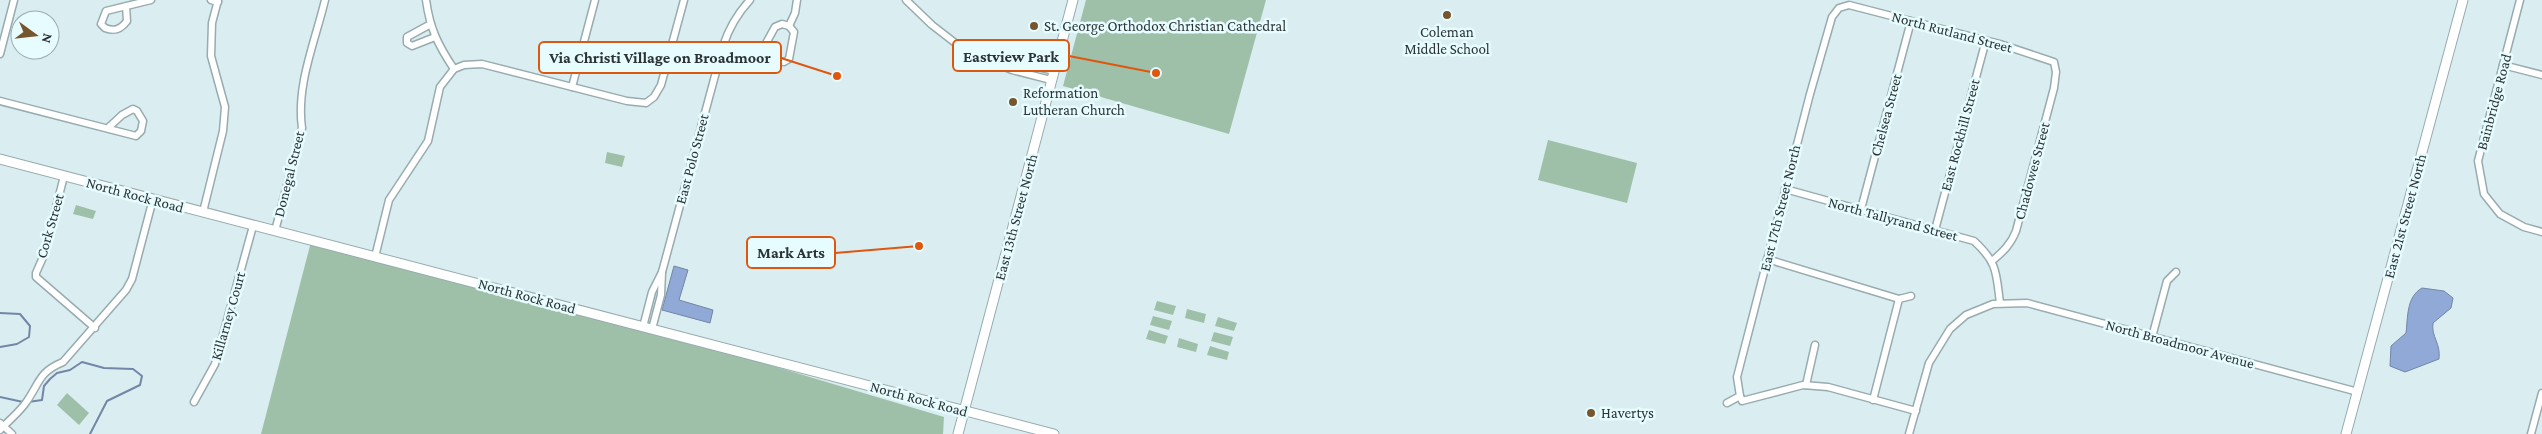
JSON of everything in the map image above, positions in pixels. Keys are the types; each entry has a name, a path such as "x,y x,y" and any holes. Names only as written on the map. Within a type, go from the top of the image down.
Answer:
{"main road":[{"name":"East 13th Street North","path":"958,434 1073,0"},
{"name":"East 21st Street North","path":"2347,433 2463,0"},
{"name":"North Rock Road","path":"0,159 1054,434"}],"street":[{"path":"0,54 14,0"},
{"path":"126,6 127,21 123,26 111,30 101,24 106,12 126,6 151,0"},
{"path":"203,212 223,131 225,106 211,56 212,23 218,1 210,0"},
{"name":"Donegal Street","path":"275,232 302,128 300,112 302,89 325,0"},
{"path":"426,0 430,25 454,69"},
{"path":"572,87 595,0"},
{"path":"374,257 389,200 428,141 440,87 454,69 464,65 482,64 572,87 646,103 654,97 660,85 684,0"},
{"path":"750,0 736,17 723,46 759,56 784,62 789,59 794,32 789,26 782,24 775,27 759,56"},
{"path":"789,26 797,8 797,0"},
{"path":"906,0 932,26 963,49 1012,70 1053,76"},
{"name":"Bainbridge Road","path":"2520,0 2478,161 2484,194 2500,214 2524,227 2542,232"},
{"name":"North Rutland Street","path":"1839,8 1849,6 1986,40 2054,62 2056,72"},
{"name":"East 17th Street North","path":"1740,396 1737,377 1767,259 1832,18 1839,8"},
{"name":"Chelsea Street","path":"1861,209 1911,21"},
{"path":"430,25 409,35 407,43 412,46 435,37"},
{"name":"East Rockhill Street","path":"1935,230 1986,40"},
{"path":"673,44 720,56"},
{"name":"East Polo Street","path":"647,328 661,295 662,272 723,46"},
{"path":"2503,65 2542,74"},
{"name":"Chadowes Street","path":"1992,261 2004,252 2014,236 2056,72"},
{"path":"0,101 136,136 141,131 144,121 137,110 133,109 122,115 108,128"},
{"name":"Cork Street","path":"64,176 36,275 95,328"},
{"name":"North Tallyrand Street","path":"1785,189 1974,241 1992,261"},
{"path":"12,434 1,426 26,402 38,378 50,368 63,362 121,298 132,278 153,199"},
{"name":"Killarney Court","path":"194,402 215,364 253,226"},
{"path":"1767,259 1899,299 1911,296"},
{"path":"1909,434 1929,363 1950,329 1966,315 2000,303 1996,270 1992,261"},
{"path":"2152,336 2167,282 2176,272"},
{"path":"1872,400 1899,299"},
{"name":"North Broadmoor Avenue","path":"2000,303 2027,302 2358,392"},
{"path":"1806,385 1815,345"},
{"path":"1726,403 1740,396 1742,400 1806,385 1828,387 1916,411"},
{"path":"2530,434 2542,393"}],"green space":[{"path":"1086,0 1266,0 1229,134 1063,86"},
{"path":"1548,140 1637,163 1627,203 1538,180"},
{"path":"607,152 625,156 622,167 605,163"},
{"path":"76,205 96,211 93,219 73,214"},
{"path":"312,238 626,322 944,417 943,434 261,434"},
{"path":"1157,301 1176,306 1173,315 1154,310"},
{"path":"1187,309 1206,314 1204,323 1185,318"},
{"path":"1153,316 1172,321 1169,330 1150,325"},
{"path":"1218,317 1237,323 1234,331 1215,326"},
{"path":"1149,330 1168,336 1165,344 1146,339"},
{"path":"1214,332 1233,337 1230,346 1211,341"},
{"path":"1179,338 1198,344 1196,352 1177,347"},
{"path":"1210,346 1229,352 1227,360 1207,355"},
{"path":"67,393 89,413 79,425 57,405"}],"water":[{"path":"674,266 688,270 679,300 713,310 710,323 662,310"},
{"path":"2422,288 2444,291 2453,298 2451,308 2433,323 2433,332 2439,349 2439,359 2405,372 2390,366 2391,346 2406,333 2410,302"}],"waterway":[{"path":"0,313 20,314 30,326 29,337 17,344 0,347"},
{"path":"28,402 42,400 44,386 50,379 57,373 70,370 82,362 104,368 133,369 142,376 140,385 107,401 90,434"},
{"path":"0,397 23,402"}],"place":[{"name":"Coleman Middle School","path":"1447,15"},
{"name":"St. George Orthodox Christian Cathedral","path":"1034,26"},
{"name":"Eastview Park","path":"1156,73"},
{"name":"Via Christi Village on Broadmoor","path":"837,76"},
{"name":"Reformation Lutheran Church","path":"1013,102"},
{"name":"Mark Arts","path":"919,246"},
{"name":"Havertys","path":"1591,413"}]}
